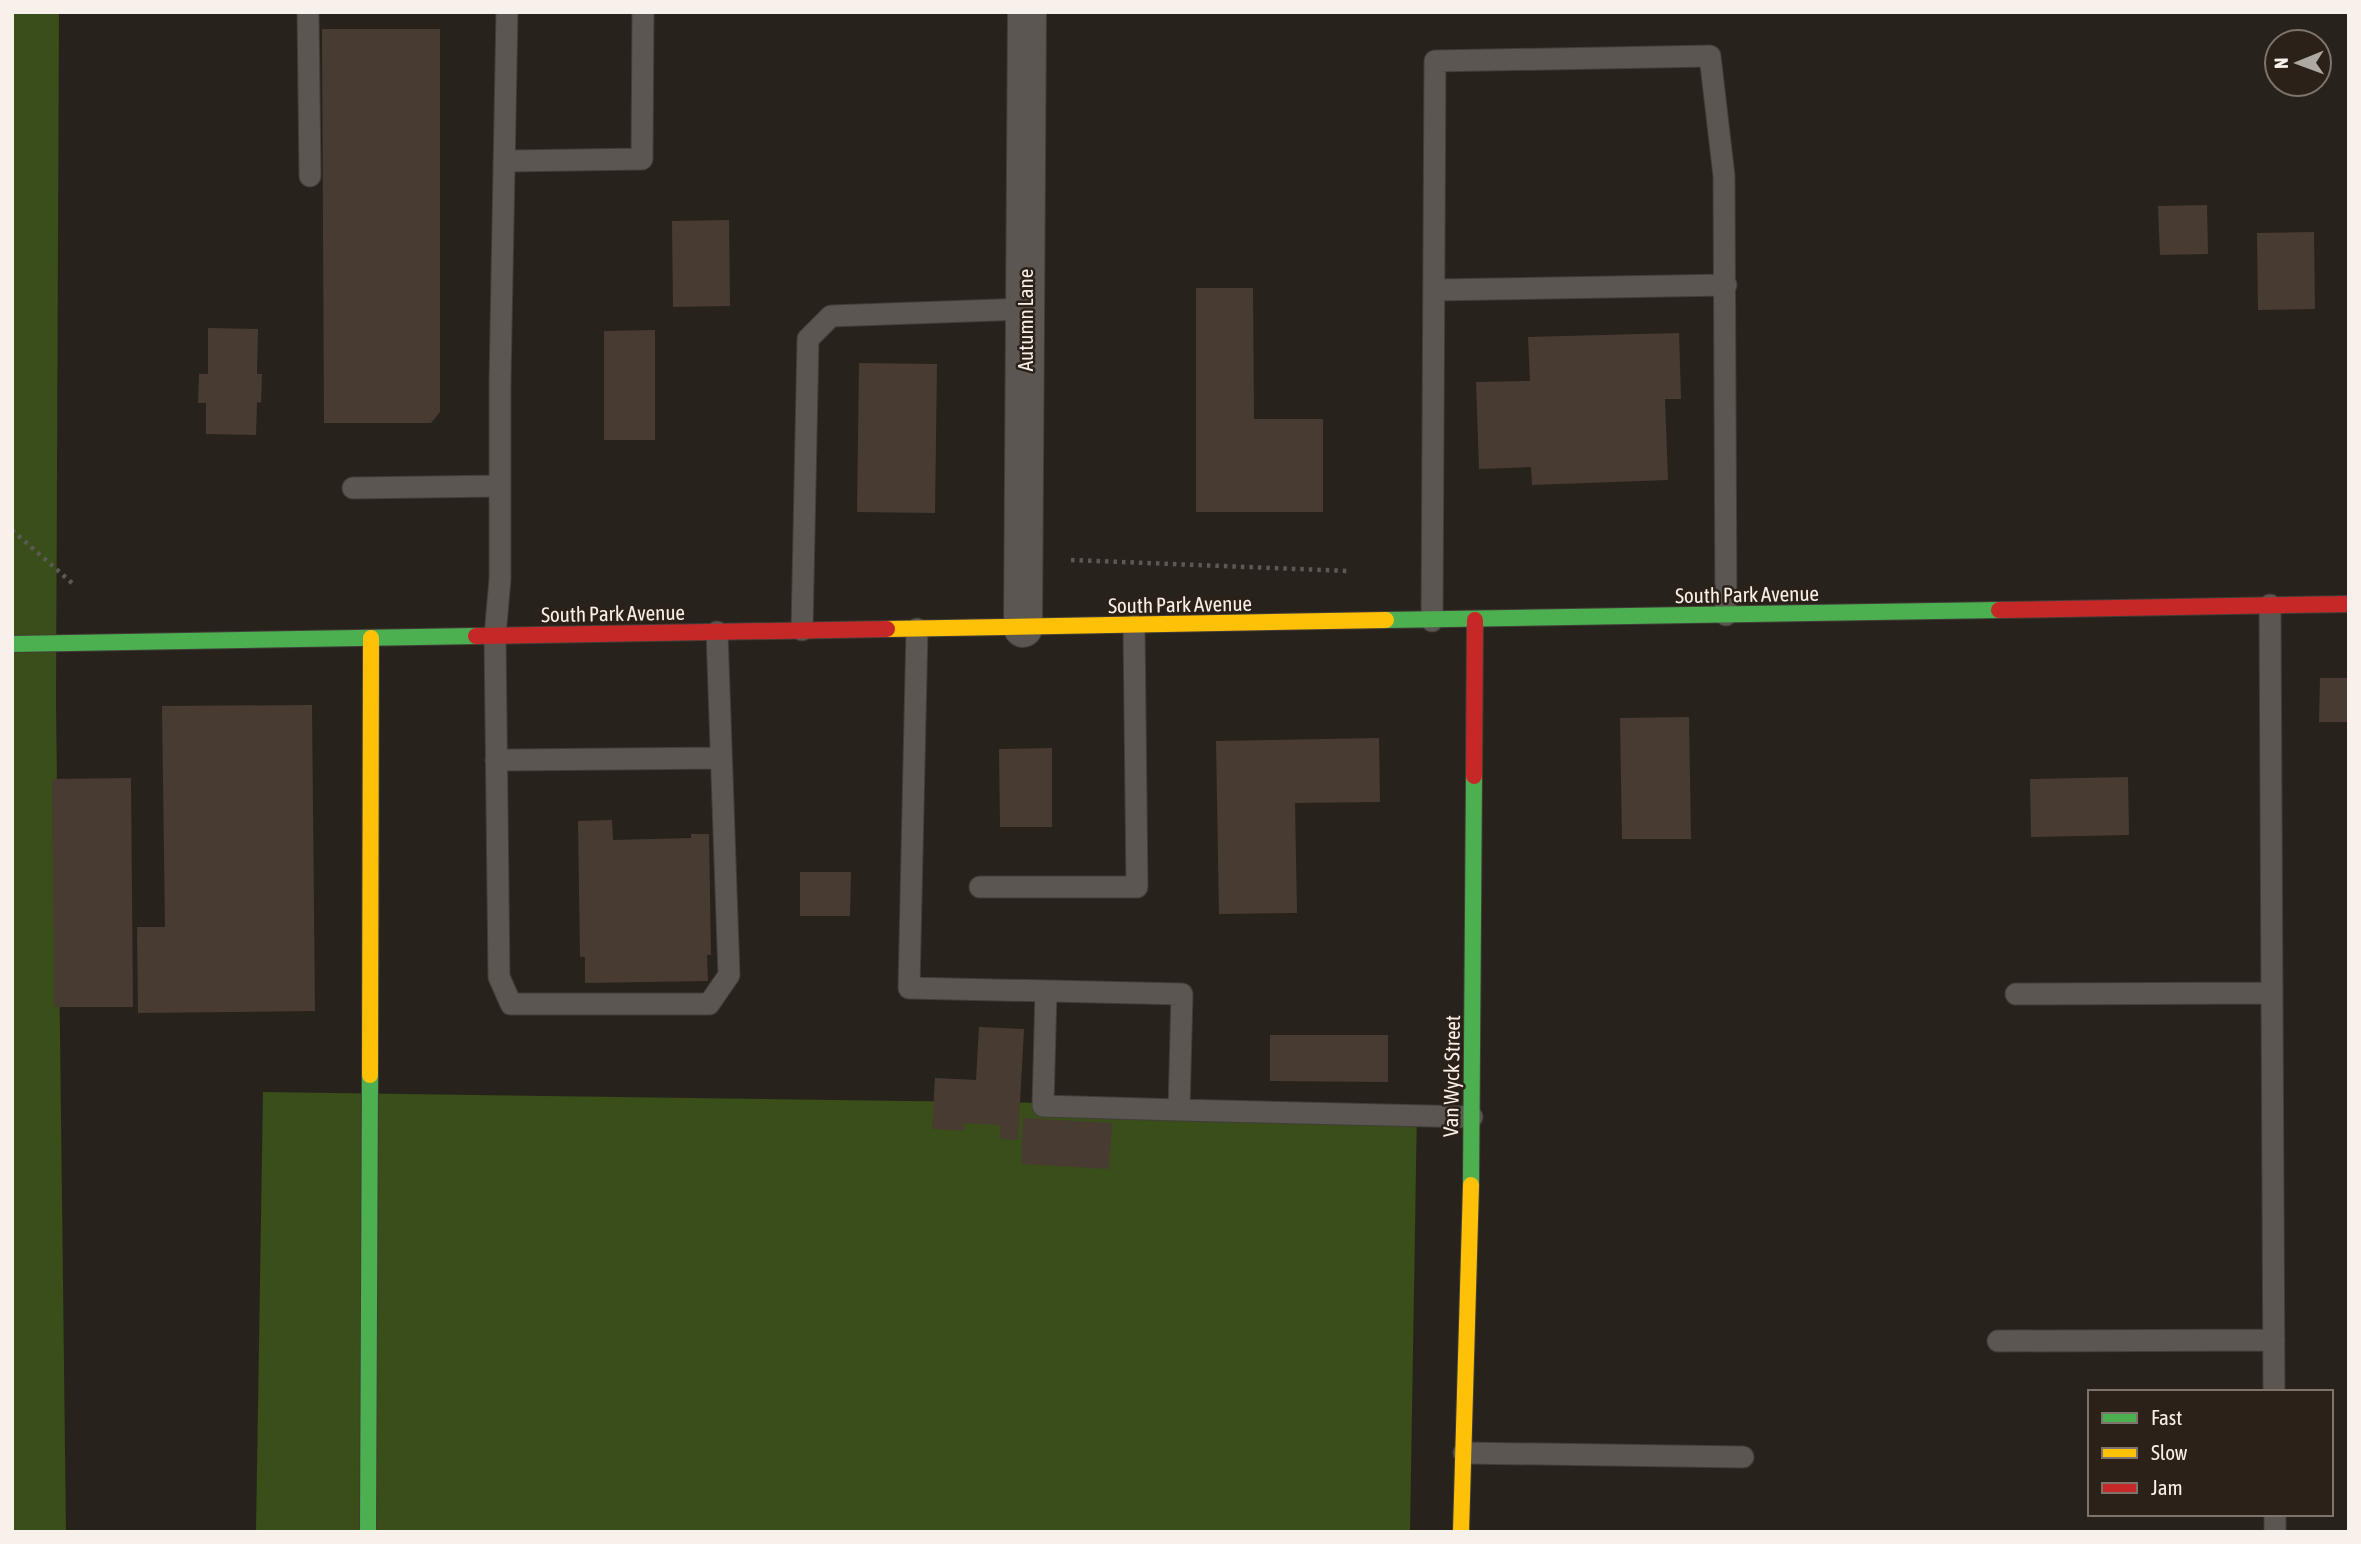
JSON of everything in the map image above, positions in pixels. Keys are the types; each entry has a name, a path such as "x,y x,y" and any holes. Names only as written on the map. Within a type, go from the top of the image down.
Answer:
{"main road":[{"name":"South Park Avenue","path":"12,644 2349,604"},
{"name":"Van Wyck Street","path":"1461,1532 1472,1117 1475,620"},
{"path":"368,1532 371,638"}],"street":[{"name":"Autumn Lane","path":"1023,628 1027,12"}],"lane":[{"path":"308,12 310,176"},
{"path":"507,12 500,579 495,636 499,977 511,1004 709,1004 729,975 717,632"},
{"path":"504,161 642,159 643,12"},
{"path":"1432,621 1435,61 1710,57 1724,176 1726,615"},
{"path":"1434,290 1726,285"},
{"path":"802,631 808,339 831,316 1025,309"},
{"path":"353,488 500,486"},
{"path":"2270,605 2274,1390"},
{"path":"980,887 1137,887 1134,626"},
{"path":"917,629 909,988 1182,994 1180,1110"},
{"path":"496,760 721,758"},
{"path":"1046,991 1043,1106 1472,1117"},
{"path":"2016,994 2272,993"},
{"path":"1998,1341 2274,1340"},
{"path":"1464,1453 1743,1457"}],"path":[{"path":"12,530 72,583"},
{"path":"1071,560 1348,571"}],"green space":[{"path":"12,12 59,12 56,703 66,1532 12,1532"},
{"path":"263,1092 1417,1108 1410,1532 256,1532"}],"building":[{"path":"322,29 440,29 440,412 431,423 324,423"},
{"path":"2207,205 2208,254 2160,255 2158,206"},
{"path":"729,220 730,306 673,307 672,221"},
{"path":"2314,232 2315,309 2258,310 2257,233"},
{"path":"1196,288 1253,288 1254,419 1323,419 1323,512 1196,512"},
{"path":"208,328 258,329 257,374 262,374 261,403 257,402 256,435 206,434 206,403 198,403 199,374 208,374"},
{"path":"655,330 655,440 604,440 604,331"},
{"path":"1679,333 1681,399 1665,399 1668,480 1532,485 1531,467 1479,469 1476,382 1530,381 1528,337"},
{"path":"859,363 937,364 935,513 857,512"},
{"path":"2320,678 2349,678 2349,722 2319,722"},
{"path":"312,705 315,1011 138,1013 137,927 165,927 162,706"},
{"path":"1689,717 1691,839 1622,839 1620,718"},
{"path":"1379,738 1380,802 1295,803 1297,913 1219,914 1216,741"},
{"path":"1052,748 1052,827 1000,827 999,749"},
{"path":"2128,777 2129,835 2031,837 2030,779"},
{"path":"131,778 133,1007 54,1007 52,779"},
{"path":"612,820 613,840 691,838 691,834 709,834 711,955 707,955 708,981 585,983 585,957 580,957 578,821"},
{"path":"800,872 851,872 850,916 800,916"},
{"path":"979,1027 1024,1029 1018,1140 1000,1139 1000,1125 964,1123 964,1131 932,1129 935,1078 976,1080"},
{"path":"1270,1035 1388,1035 1388,1082 1270,1081"},
{"path":"1023,1118 1112,1123 1109,1169 1021,1164"}],"traffic: fast":[{"path":"1386,620 1999,610"},
{"path":"12,644 476,636"},
{"path":"1471,1185 1474,776"},
{"path":"368,1532 370,1075"}],"traffic: slow":[{"path":"887,629 1386,620"},
{"path":"370,1075 371,638"},
{"path":"1461,1532 1471,1185"}],"traffic: jam":[{"path":"1999,610 2349,604"},
{"path":"1474,776 1475,620"},
{"path":"476,636 887,629"}]}
